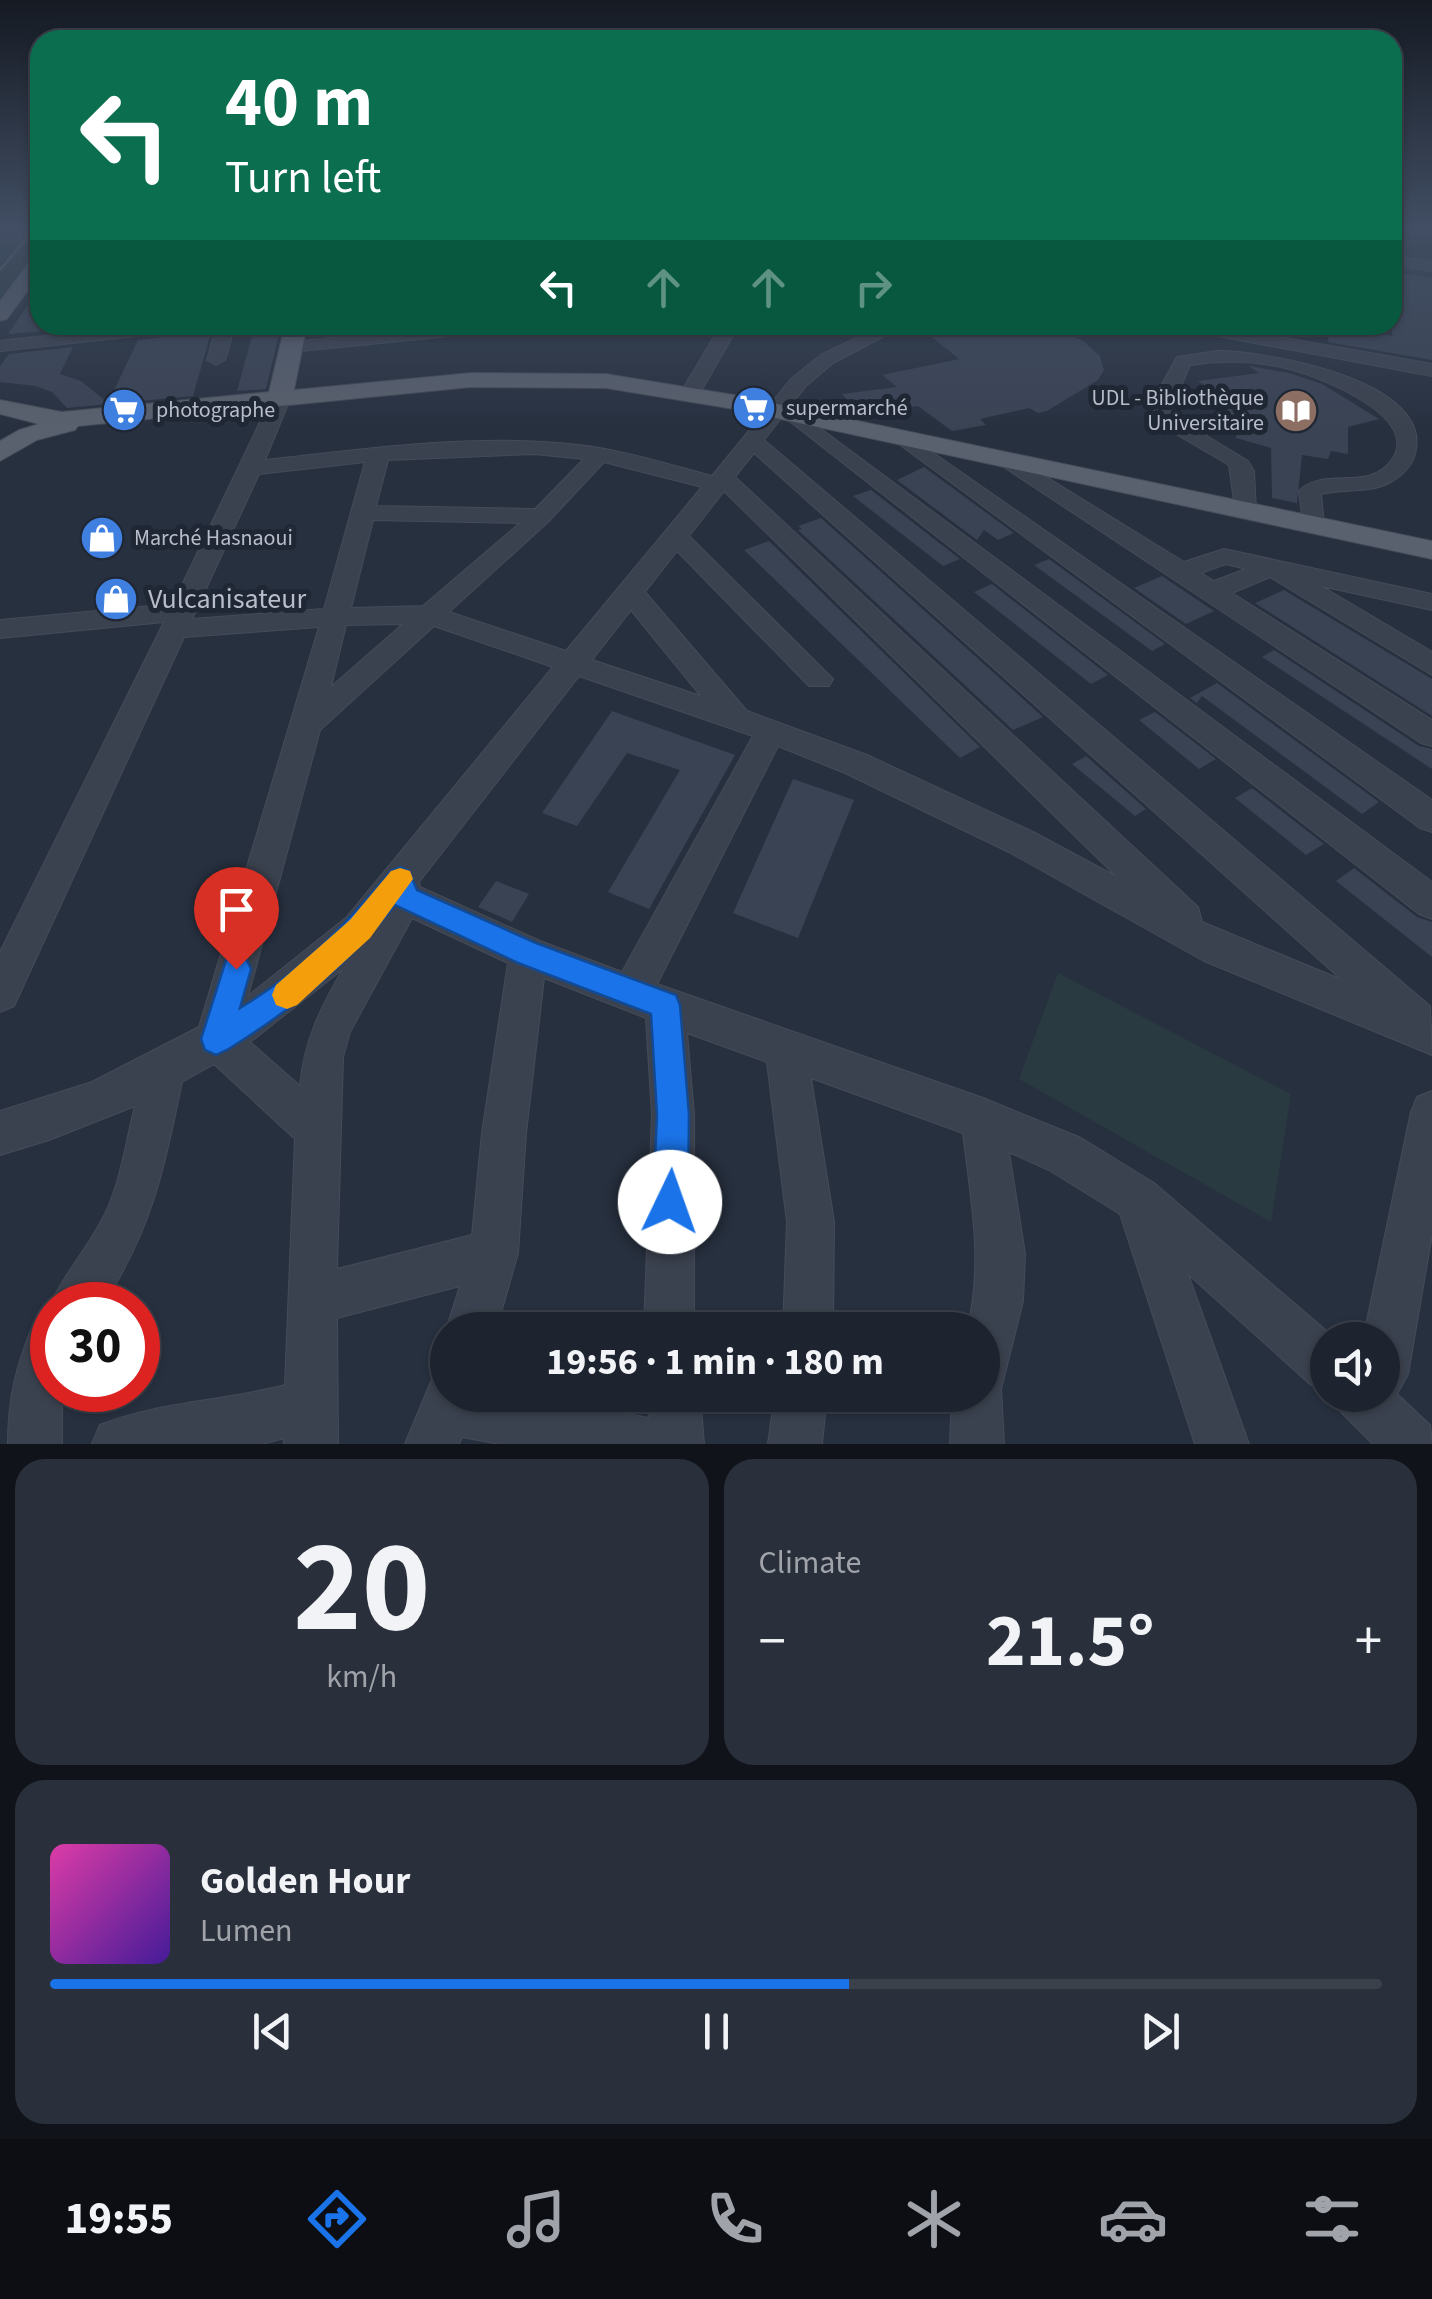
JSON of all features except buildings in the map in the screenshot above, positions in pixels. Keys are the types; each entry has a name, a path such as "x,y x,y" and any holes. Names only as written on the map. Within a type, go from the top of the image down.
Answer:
{"main road":[{"path":"280,399 293,336"},
{"path":"2,406 44,418 108,417 508,378 606,381 785,413 1432,550"},
{"path":"0,453 17,428 12,412 2,406"},
{"path":"0,453 40,431 108,417"}],"street":[{"path":"0,346 66,335"},
{"path":"78,361 88,335"},
{"path":"216,360 223,335"},
{"path":"690,394 724,335"},
{"path":"0,1133 60,1114 164,1069 277,1002 319,969 403,888 572,664 719,480 752,440 785,413 799,382 827,360 872,335"},
{"path":"1240,335 1432,370"},
{"path":"1244,512 1243,471 1237,461 1159,416 1158,409 1183,361 1224,357 1295,365 1367,389 1408,422 1415,432 1414,444 1386,476 1371,484 1310,491 1312,526"},
{"path":"0,993 251,468 280,399"},
{"path":"785,413 1432,903"},
{"path":"752,440 1432,1034"},
{"path":"906,440 1432,818"},
{"path":"251,468 498,448 599,455 719,480 1216,949"},
{"path":"216,1039 307,724 378,455"},
{"path":"307,724 541,516 599,455"},
{"path":"1012,462 1432,735"},
{"path":"362,513 541,516"},
{"path":"675,536 819,679"},
{"path":"1183,572 1224,556 1432,602"},
{"path":"1212,592 1272,567"},
{"path":"1272,567 1432,665"},
{"path":"630,591 737,720"},
{"path":"3,633 178,621 429,615 772,731 931,797 1216,949 1432,1034"},
{"path":"1387,638 1432,650"},
{"path":"669,1312 673,1115 648,1000 772,731"},
{"path":"403,888 528,954 983,1119 1064,1154 1138,1199 1310,1350"},
{"path":"119,1444 174,1439 234,1426 310,1425 316,1130 324,1057 332,1026 403,888"},
{"path":"476,1312 494,1253 504,1133 528,954"},
{"path":"216,1039 316,1130"},
{"path":"785,1046 811,1195 814,1280 810,1312"},
{"path":"90,1282 117,1240 137,1190 164,1069"},
{"path":"1397,1322 1432,1112"},
{"path":"983,1119 1001,1254 996,1312"},
{"path":"1138,1199 1222,1444"},
{"path":"312,1300 494,1253"},
{"path":"35,1412 36,1444"},
{"path":"443,1416 648,1443 665,1412"},
{"path":"796,1444 799,1412"},
{"path":"977,1444 978,1412"}],"shaded area":[{"path":"1058,973 1291,1094 1271,1222 1019,1079"}],"slow traffic":[{"path":"287,995 360,929 400,879"}],"place":[{"name":"supermarché","path":"754,408"},
{"name":"photographe","path":"124,410"},
{"name":"UDL - Bibliothèque Universitaire","path":"1296,411"},
{"name":"Marché Hasnaoui","path":"102,538"},
{"name":"Vulcanisateur","path":"116,599"}],"route":[{"path":"236,969 216,1039 277,1002 319,969 360,929 400,879 405,898 528,954 665,1005 673,1115 670,1202"}]}
